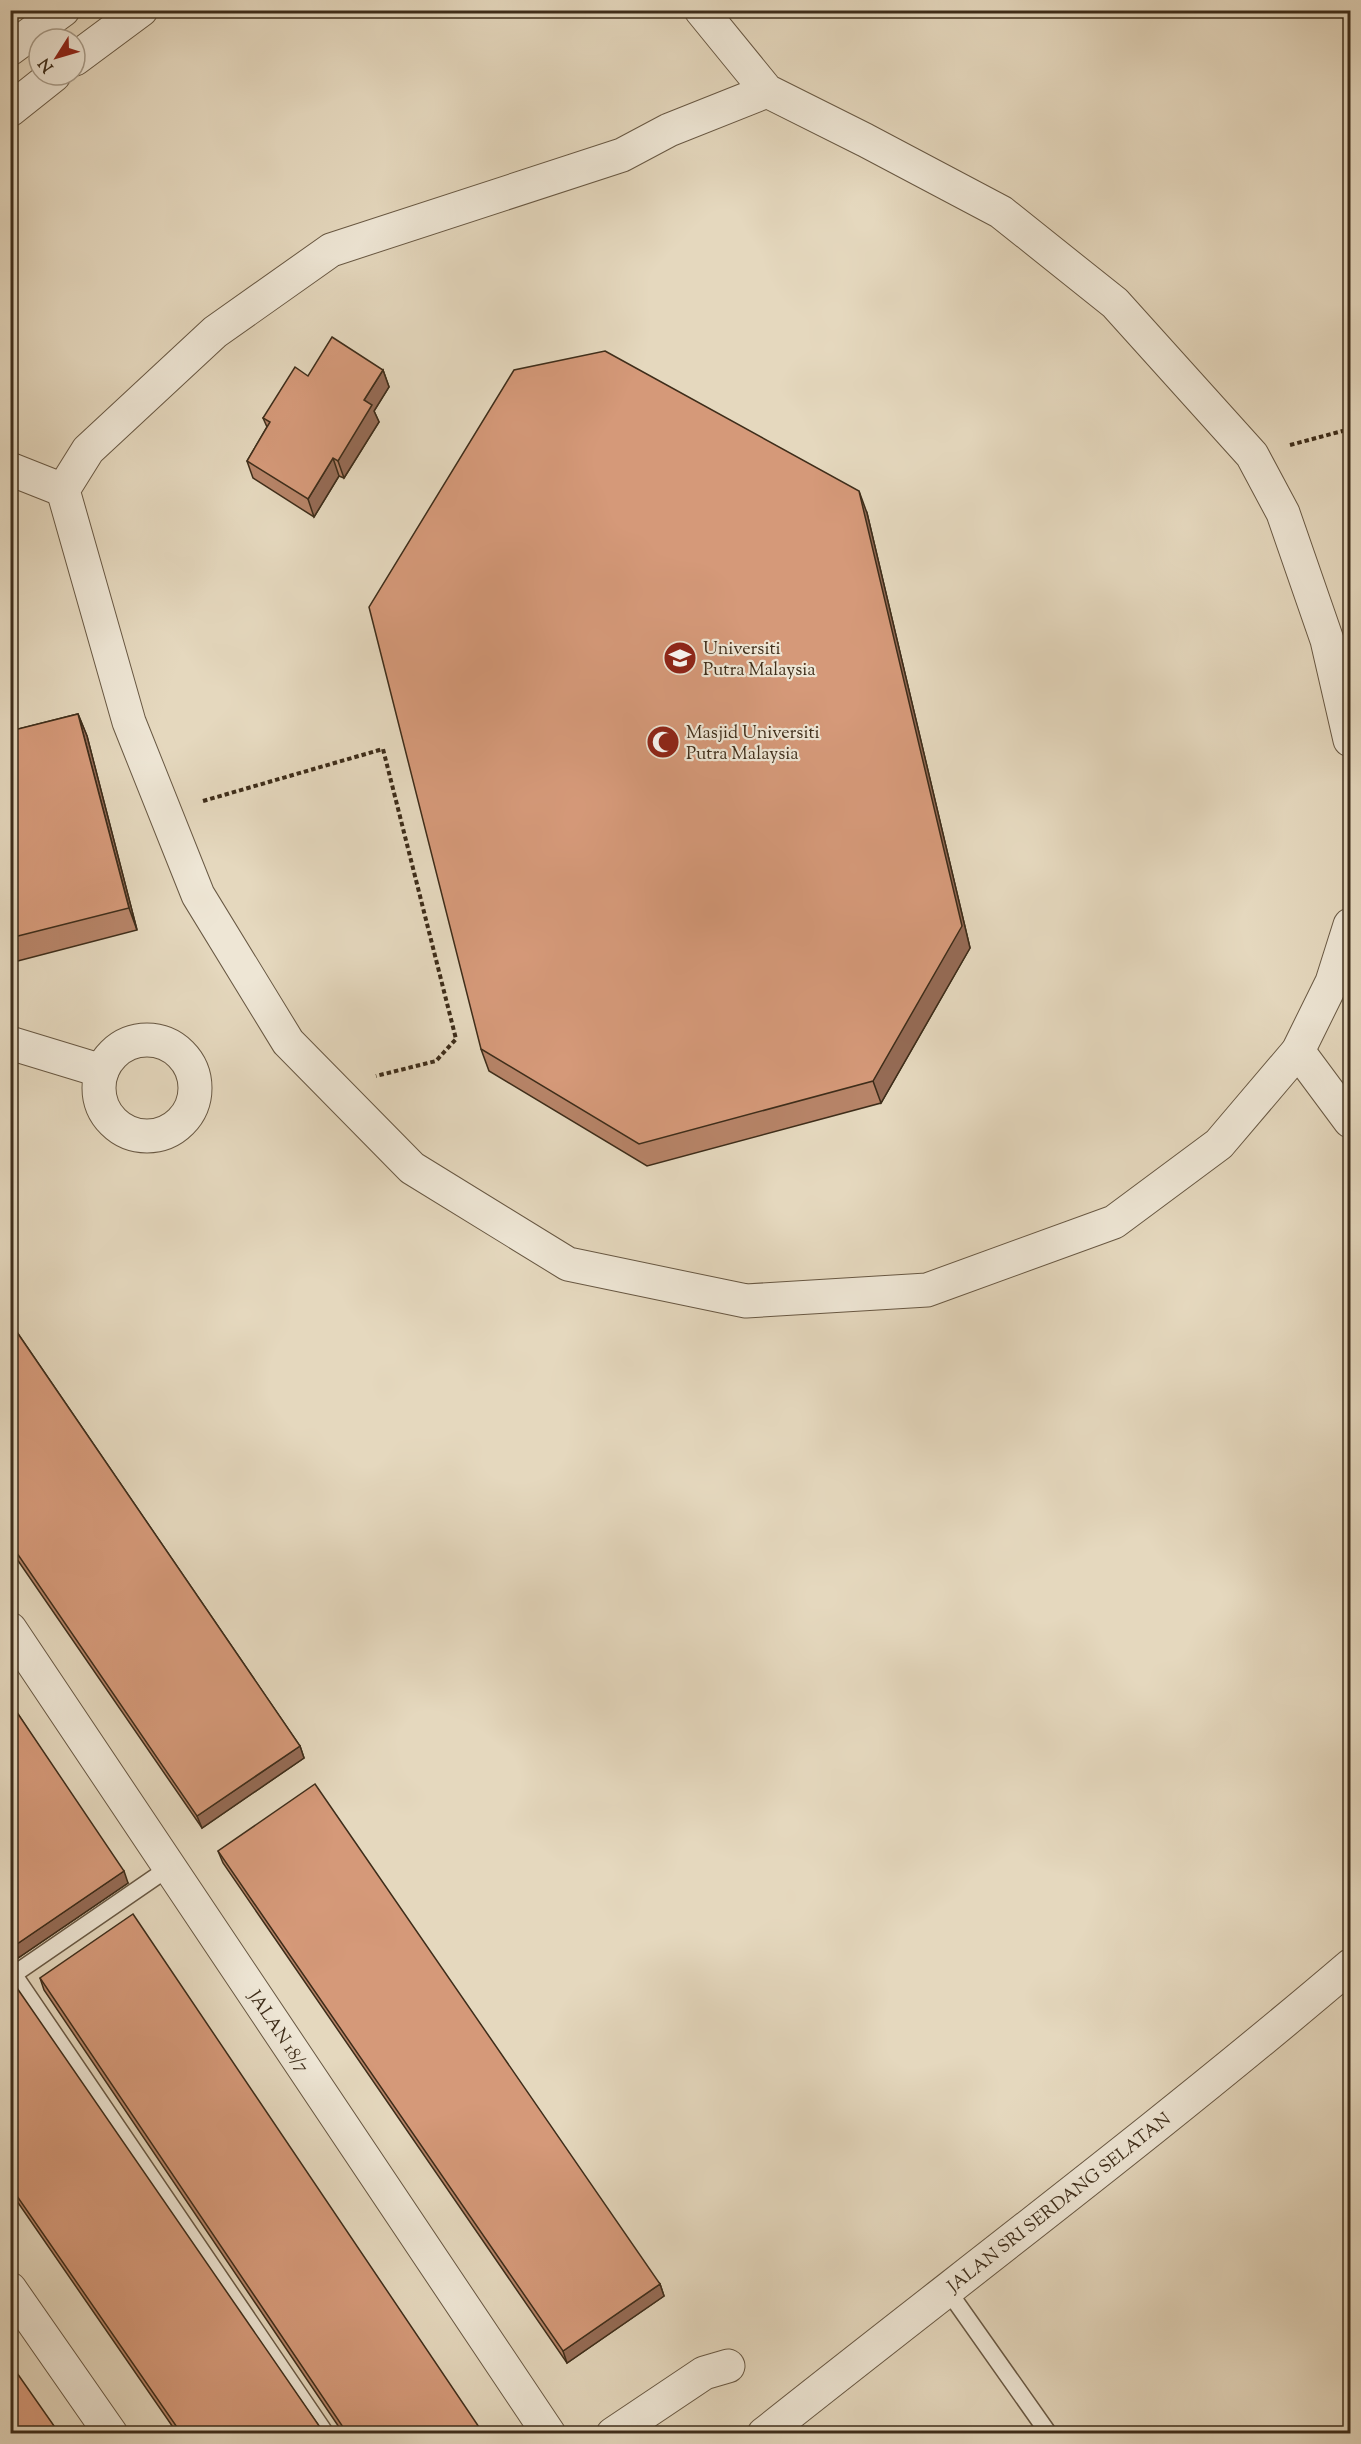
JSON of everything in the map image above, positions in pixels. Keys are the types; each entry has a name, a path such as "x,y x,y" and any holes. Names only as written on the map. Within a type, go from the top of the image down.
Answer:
{"street":[{"path":"10,49 63,10"},
{"path":"87,50 141,10"},
{"path":"701,10 767,92 865,140 1001,212 1115,303 1252,455 1287,524 1327,640 1350,740"},
{"path":"10,110 39,87"},
{"path":"767,92 669,130 622,155 332,250 215,332 88,450 63,490 129,722 198,895 288,1042 412,1168 568,1264 746,1301 927,1290 1114,1222 1219,1144 1298,1051 1332,982 1350,924"},
{"path":"10,469 63,490"},
{"path":"10,1043 102,1071"},
{"path":"1298,1051 1350,1121"},
{"name":"JALAN 18/7","path":"10,1629 549,2433"},
{"name":"JALAN SRI SERDANG SELATAN","path":"764,2433 946,2288 1236,2063 1350,1966"},
{"path":"10,2289 111,2433"},
{"path":"613,2433 704,2373 728,2366"}],"lane":[{"path":"170,1867 12,1973 326,2433"},
{"path":"946,2288 1049,2433"}],"path":[{"path":"1336,10 1350,23"},
{"path":"1252,455 1350,429"},
{"path":"165,812 383,749 456,1039 436,1061 380,1073 344,1100"}],"building":[{"path":"332,337 383,370 364,400 372,405 338,461 333,458 308,499 247,461 270,422 263,418 295,367 308,376"},
{"name":"Masjid Universiti Putra Malaysia","path":"605,351 859,491 962,926 873,1081 639,1144 481,1049 369,607 514,370"},
{"path":"78,714 129,908 10,938 10,731"},
{"path":"10,1322 300,1746 197,1816 10,1543"},
{"path":"10,1702 124,1871 14,1946 10,1942"},
{"path":"315,1784 660,2284 563,2351 218,1851"},
{"path":"133,1914 483,2433 347,2433 40,1978"},
{"path":"17,1988 324,2433 181,2433 10,2186 10,1992"},
{"path":"10,2363 59,2433 10,2433"}],"place":[{"name":"Universiti Putra Malaysia","path":"680,658"},
{"name":"Masjid Universiti Putra Malaysia","path":"663,742"}]}
